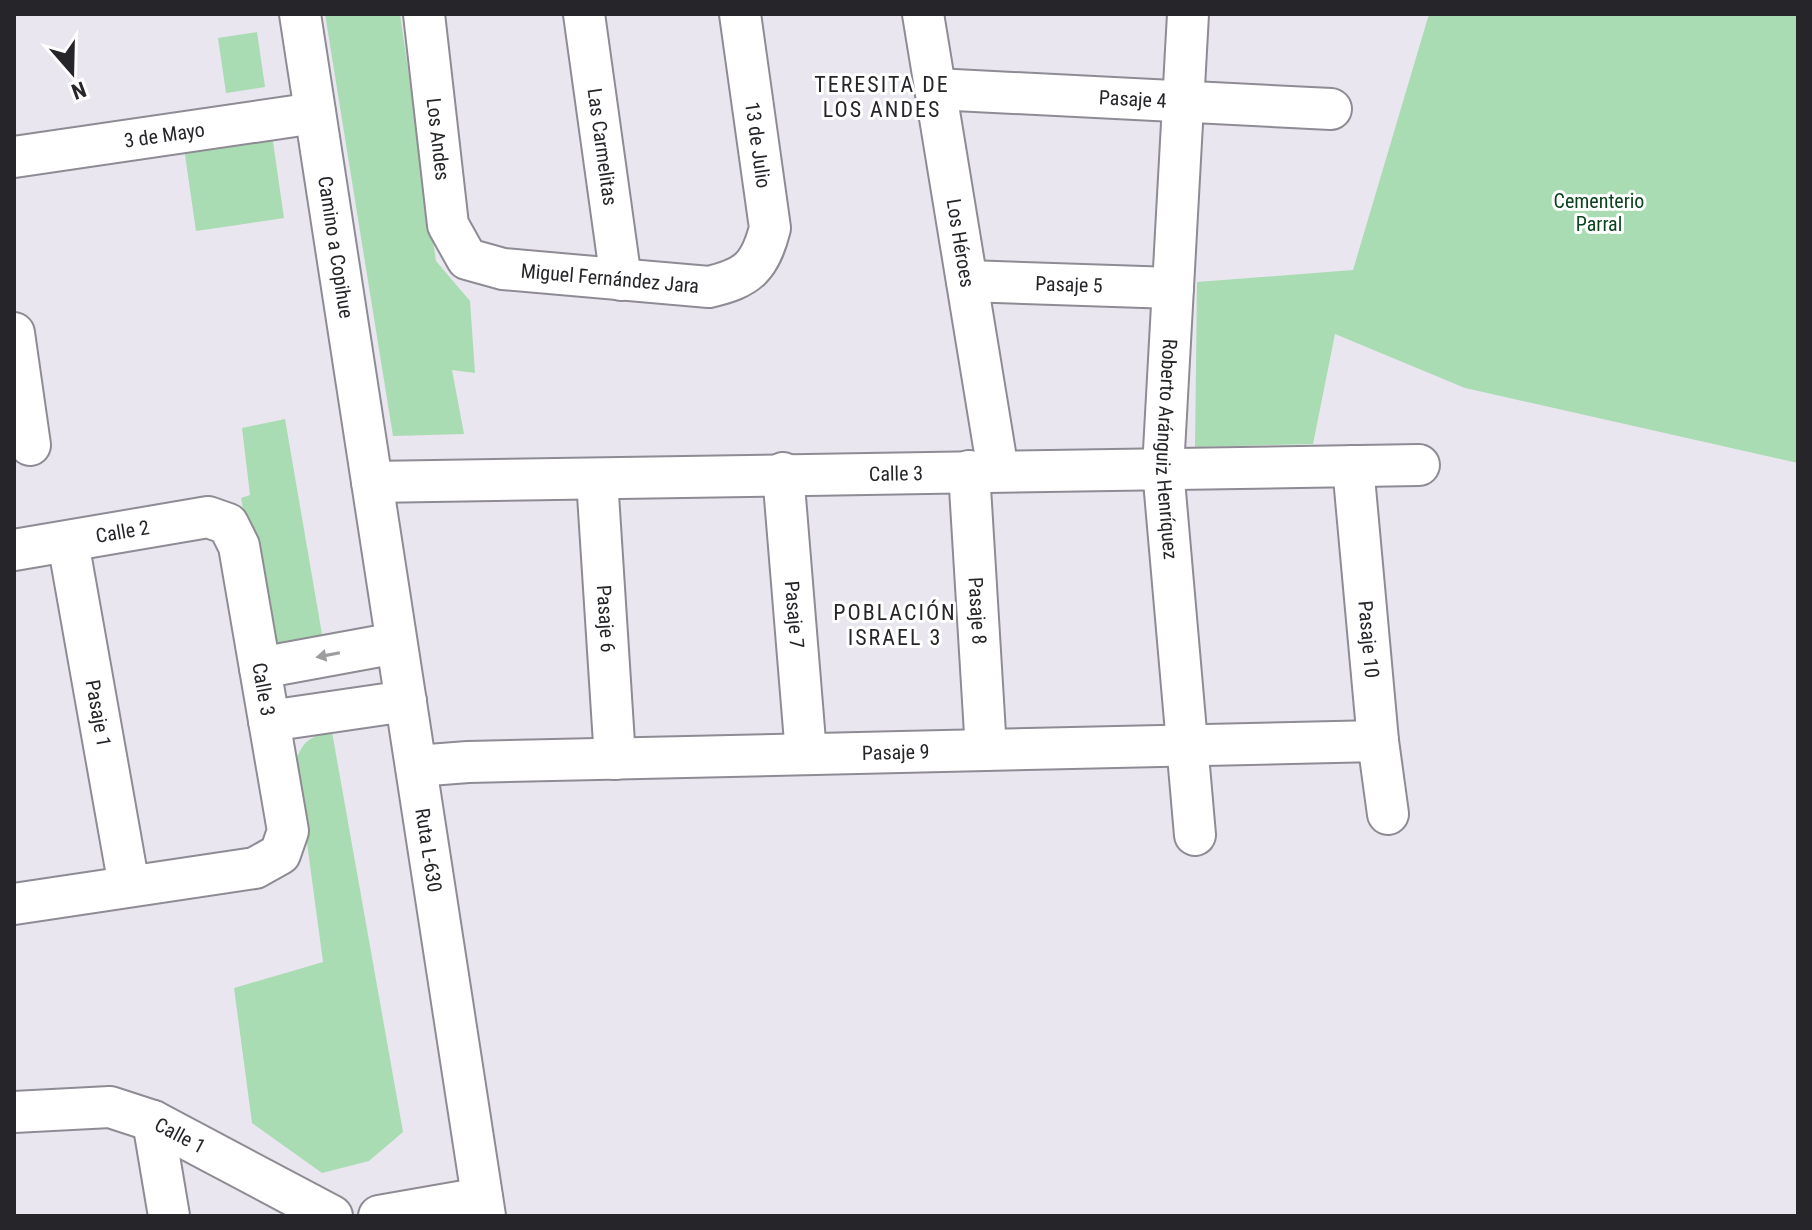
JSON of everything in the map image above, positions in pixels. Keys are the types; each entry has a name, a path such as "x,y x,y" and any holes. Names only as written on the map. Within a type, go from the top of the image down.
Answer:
{"street":[{"name":"Camino a Copihue","path":"300,14 372,482"},
{"name":"Los Andes","path":"424,14 448,225 467,259"},
{"name":"Las Carmelitas","path":"584,14 621,280"},
{"name":"13 de Julio","path":"740,14 770,228 763,254 749,270"},
{"name":"Los Héroes","path":"923,14 967,281 984,471"},
{"name":"Roberto Aránguiz Henríquez","path":"1188,14 1163,469 1195,835"},
{"name":"Pasaje 4","path":"935,89 1331,109"},
{"name":"3 de Mayo","path":"14,157 315,113"},
{"name":"Miguel Fernández Jara","path":"467,259 503,269 709,287 734,281 749,270"},
{"name":"Pasaje 5","path":"967,281 1173,288"},
{"path":"14,333 30,445"},
{"name":"Calle 3","path":"372,482 1419,465"},
{"name":"Pasaje 10","path":"1353,466 1378,741 1388,814"},
{"name":"Pasaje 8","path":"984,471 986,750"},
{"name":"Pasaje 7","path":"783,473 806,754"},
{"name":"Pasaje 6","path":"597,479 615,759"},
{"name":"Ruta L-630","path":"372,482 484,1207"},
{"name":"Calle 2","path":"14,550 208,517 228,524"},
{"name":"Calle 3","path":"129,886 255,868 280,854 288,831 239,546 228,524"},
{"name":"Pasaje 1","path":"68,542 129,886"},
{"path":"260,668 396,643"},
{"path":"269,721 406,701"},
{"name":"Pasaje 9","path":"416,766 1378,741"},
{"path":"14,904 129,886"},
{"name":"Calle 1","path":"14,1112 49,1107 110,1107 153,1121 332,1216"},
{"path":"153,1121 169,1216"},
{"path":"379,1216 484,1207"}],"green space":[{"path":"325,14 400,14 436,261 470,301 475,373 452,370 464,434 393,436"},
{"name":"Cementerio Parral","path":"1429,14 1798,14 1798,463 1465,388 1335,334 1313,444 1195,447 1197,282 1353,270"},
{"path":"257,32 265,87 226,93 218,38"},
{"path":"272,135 284,218 196,231 184,148"},
{"path":"285,419 323,640 277,648 266,636 241,498 250,495 242,428"},
{"path":"332,732 403,1132 369,1161 322,1173 252,1123 234,988 323,962 296,761 309,740"}],"district":[{"name":"TERESITA DE LOS ANDES","path":"882,96"},
{"name":"POBLACIÓN ISRAEL 3","path":"895,624"}]}
